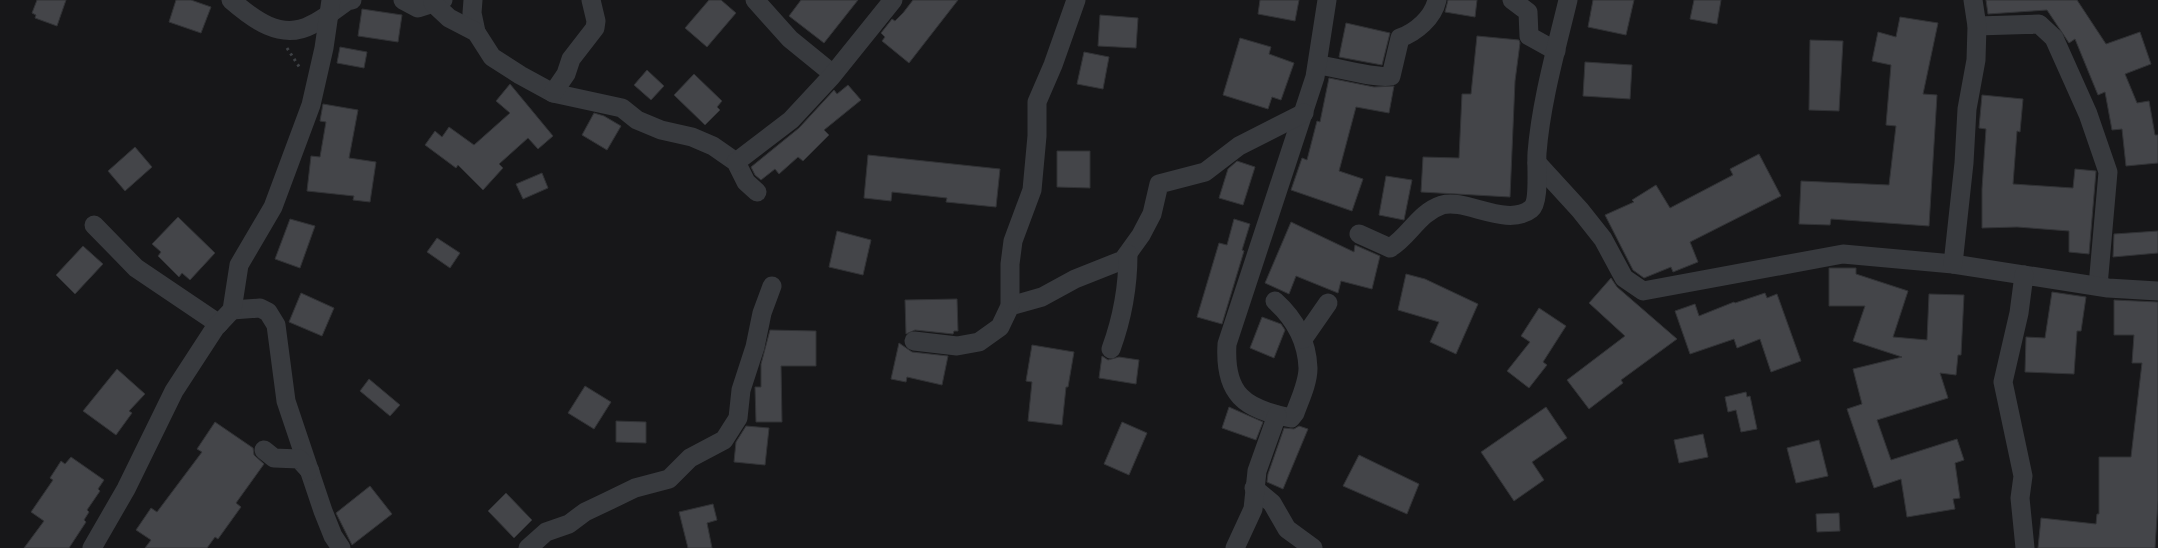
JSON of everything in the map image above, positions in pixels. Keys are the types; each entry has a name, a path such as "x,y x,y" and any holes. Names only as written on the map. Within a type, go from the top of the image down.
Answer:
{"street":[{"path":"231,0 264,26 288,32 311,26 330,7 352,0"},
{"path":"403,0 418,8 438,2 448,18 476,32"},
{"path":"474,0 472,13 476,32 492,57 553,93 622,108 637,120 661,130 692,137 713,146 736,162 746,182 757,192"},
{"path":"553,93 566,74 571,59 594,28 596,21 590,0"},
{"path":"755,0 790,39 833,74"},
{"path":"736,162 792,120 833,74 893,0"},
{"path":"914,341 957,346 978,342 1000,328 1010,306 1010,264 1013,241 1032,190 1037,136 1037,102 1053,65 1076,0"},
{"path":"1275,301 1299,328 1303,339 1308,369 1305,386 1295,413 1291,418 1259,408 1237,394 1230,383 1226,362 1227,344 1304,113 1318,65 1327,0"},
{"path":"1318,65 1362,72 1382,78 1390,76 1400,38 1412,34 1426,20 1437,0"},
{"path":"1512,0 1528,12 1529,36 1556,51"},
{"path":"1359,234 1390,248 1401,241 1414,222 1443,204 1514,216 1531,209 1537,199 1536,163 1539,131 1568,0"},
{"path":"1953,264 1968,109 1976,60 1977,26 1973,0"},
{"path":"92,548 126,489 174,391 218,324 232,310 239,265 272,207 311,105 330,7"},
{"path":"1977,26 2039,24 2054,38 2088,114 2108,172 2098,286"},
{"path":"1010,306 1042,297 1075,279 1123,260 1152,214 1159,184 1206,172 1239,146 1304,113"},
{"path":"1536,163 1580,210 1603,239 1624,278 1643,290 1843,254 1953,264 2098,286 2158,290"},
{"path":"94,224 136,268 218,324"},
{"path":"1111,349 1118,332 1128,270 1128,254"},
{"path":"2024,275 2018,314 2003,382 2023,476 2020,498 2026,548"},
{"path":"528,548 546,532 569,524 585,512 635,488 669,479 690,458 724,440 738,418 741,390 755,346 762,313 772,286"},
{"path":"1303,339 1328,303"},
{"path":"232,310 260,308 268,312 276,325 286,401 299,445 333,536 341,548"},
{"path":"1235,548 1253,509 1257,471 1277,415"},
{"path":"264,450 274,458 299,459 310,471"},
{"path":"1254,488 1272,503 1288,529 1313,548"}],"path":[{"path":"271,27 315,89"}],"building":[{"path":"37,0 66,0 57,26 35,18 36,15 32,13"},
{"path":"176,0 191,0 211,7 201,33 169,22"},
{"path":"709,0 721,0 736,13 707,47 685,28"},
{"path":"801,0 858,0 824,43 789,16"},
{"path":"913,0 958,0 909,63 882,41 885,37 881,33 892,19 895,21 903,13"},
{"path":"1260,0 1299,0 1295,21 1258,14"},
{"path":"1448,0 1477,0 1475,17 1445,12"},
{"path":"1593,0 1634,0 1626,35 1588,27"},
{"path":"1694,0 1721,0 1717,24 1690,19"},
{"path":"1986,0 2077,0 2106,44 2140,32 2151,64 2125,74 2137,103 2149,101 2155,135 2158,135 2158,163 2126,166 2122,129 2112,130 2105,92 2098,95 2075,39 2069,43 2047,10 1988,14"},
{"path":"362,9 402,15 398,42 358,36"},
{"path":"1100,15 1138,18 1136,48 1098,46"},
{"path":"1900,17 1938,23 1923,94 1937,95 1929,226 1831,219 1830,225 1799,224 1801,181 1889,185 1896,126 1886,125 1891,65 1872,61 1878,32 1896,37"},
{"path":"1346,23 1390,33 1382,65 1339,57"},
{"path":"1477,36 1519,40 1520,43 1515,81 1510,197 1421,192 1423,157 1459,158 1462,94 1471,94"},
{"path":"1240,38 1271,47 1269,54 1294,63 1281,100 1272,97 1268,109 1223,95"},
{"path":"1810,40 1843,41 1839,111 1809,110"},
{"path":"340,47 367,52 364,68 337,63"},
{"path":"1084,52 1109,57 1103,89 1077,84"},
{"path":"1585,62 1632,65 1630,99 1583,96"},
{"path":"647,70 664,86 651,100 634,85"},
{"path":"694,74 722,101 717,107 720,110 705,125 674,95"},
{"path":"1329,78 1374,87 1394,86 1389,113 1356,107 1339,171 1363,179 1352,211 1291,190 1302,158 1307,160 1317,121 1320,122"},
{"path":"510,84 553,136 538,149 528,138 499,164 503,168 483,190 458,165 456,168 425,145 435,131 442,137 449,127 474,145 510,113 496,101"},
{"path":"848,85 861,100 824,130 829,135 803,161 798,157 779,174 775,169 761,180 755,175 751,167 799,128 834,90 837,94"},
{"path":"1982,95 2023,99 2020,132 2017,131 2013,184 2073,188 2075,169 2096,171 2089,254 2069,252 2069,231 2017,227 1982,228 1982,189 1986,129 1979,128"},
{"path":"323,104 358,110 349,158 376,162 370,202 353,200 354,196 307,191 311,156 320,157 326,122 320,121"},
{"path":"594,113 604,116 621,126 607,150 582,135"},
{"path":"135,147 152,167 125,191 108,171"},
{"path":"1057,151 1090,151 1090,188 1057,187"},
{"path":"1759,154 1781,196 1690,242 1698,262 1673,272 1671,267 1644,278 1633,270 1605,215 1634,202 1632,200 1656,185 1670,208 1733,175 1730,169"},
{"path":"868,155 1000,169 996,207 946,202 947,198 892,192 891,201 864,198"},
{"path":"1237,161 1255,167 1243,205 1219,198 1228,169"},
{"path":"542,173 548,188 523,199 516,184"},
{"path":"1386,176 1412,180 1404,220 1379,215"},
{"path":"178,217 215,253 190,280 182,273 179,277 158,256 161,252 152,244"},
{"path":"290,219 315,226 300,268 275,259"},
{"path":"1234,219 1250,224 1242,250 1244,251 1222,324 1197,317 1219,243 1227,245"},
{"path":"1291,222 1354,252 1355,245 1380,256 1372,289 1341,281 1338,293 1296,276 1289,294 1265,283"},
{"path":"837,231 871,240 863,275 829,267"},
{"path":"2158,231 2158,253 2113,257 2114,234"},
{"path":"437,238 460,253 450,268 427,252"},
{"path":"83,246 103,264 75,294 56,275"},
{"path":"1829,268 1856,268 1856,274 1908,291 1893,337 1927,340 1929,294 1964,295 1961,355 1958,355 1956,375 1940,373 1948,398 1877,420 1891,460 1957,439 1964,460 1955,463 1960,498 1953,499 1955,509 1907,517 1901,479 1874,488 1847,409 1862,404 1853,369 1902,357 1853,341 1865,306 1829,306"},
{"path":"1406,274 1425,279 1478,304 1456,354 1430,342 1439,322 1398,310"},
{"path":"1611,278 1617,287 1677,339 1621,380 1623,383 1589,409 1567,380 1625,336 1589,303"},
{"path":"2052,292 2086,297 2081,331 2077,331 2074,374 2025,372 2026,337 2045,338"},
{"path":"301,293 334,308 322,336 289,322"},
{"path":"1765,293 1767,298 1777,294 1801,361 1771,372 1760,339 1737,348 1734,339 1690,354 1675,311 1695,304 1699,316 1734,302"},
{"path":"957,299 958,331 954,331 953,334 915,330 906,334 905,300"},
{"path":"2114,300 2158,302 2158,501 2155,548 2038,548 2041,518 2096,524 2097,514 2099,514 2099,457 2131,457 2142,363 2132,363 2134,335 2114,335"},
{"path":"1539,308 1566,326 1543,362 1547,365 1529,388 1507,371 1530,342 1521,336"},
{"path":"1262,317 1281,324 1285,330 1274,358 1250,348"},
{"path":"770,330 816,331 816,366 781,366 782,422 756,422 755,387 761,387 761,364"},
{"path":"899,343 912,352 948,356 942,385 907,377 906,382 891,379"},
{"path":"1032,345 1074,352 1068,387 1066,387 1062,425 1028,421 1032,382 1026,381"},
{"path":"1102,356 1108,360 1119,357 1139,360 1136,384 1099,378"},
{"path":"117,369 145,394 129,411 132,413 116,435 83,411"},
{"path":"369,379 400,405 390,416 360,391"},
{"path":"585,386 611,402 594,429 568,413"},
{"path":"1746,392 1747,397 1750,396 1757,429 1741,432 1736,410 1728,412 1725,397"},
{"path":"1229,407 1263,422 1256,440 1222,428"},
{"path":"1546,407 1567,438 1532,462 1544,480 1514,501 1481,452"},
{"path":"616,421 646,422 646,443 616,442"},
{"path":"215,422 253,448 254,455 264,464 236,503 241,507 218,539 215,537 207,548 145,548 151,540 136,530 151,508 157,512 202,452 197,449"},
{"path":"1122,422 1147,433 1129,475 1104,464"},
{"path":"746,426 769,428 765,465 734,462 736,442"},
{"path":"1299,426 1308,429 1283,489 1267,482 1268,474 1284,428 1294,429"},
{"path":"1703,434 1708,457 1679,463 1674,440"},
{"path":"1819,440 1828,476 1796,483 1787,448"},
{"path":"1359,455 1419,484 1407,514 1343,486"},
{"path":"71,457 104,480 98,489 100,491 87,510 89,512 84,520 86,522 69,548 24,548 44,521 31,512 53,480 50,478 61,461 65,464"},
{"path":"370,486 392,514 352,545 336,513"},
{"path":"506,493 532,520 514,538 488,511"},
{"path":"713,504 717,520 707,523 712,548 688,548 679,512"},
{"path":"1839,513 1840,531 1817,532 1816,514"}]}
